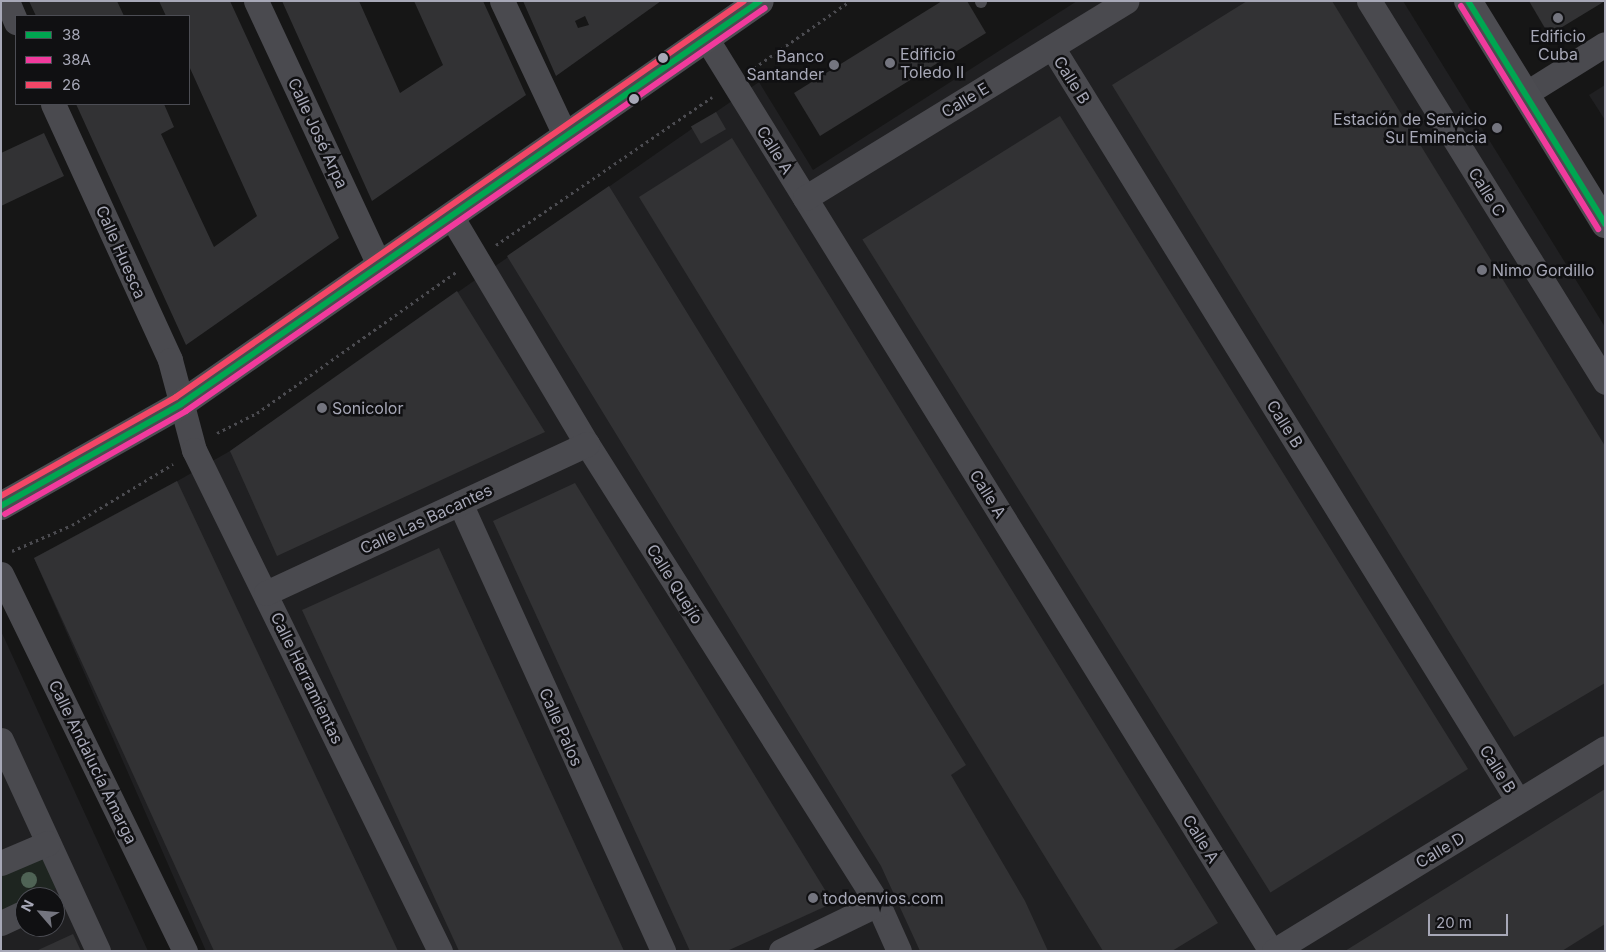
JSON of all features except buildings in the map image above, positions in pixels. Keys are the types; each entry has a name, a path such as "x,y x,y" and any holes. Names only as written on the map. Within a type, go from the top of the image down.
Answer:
{"main road":[{"path":"1,506 181,404 760,1"},
{"path":"1468,1 1605,224"}],"street":[{"path":"7,1 15,20"},
{"name":"Calle José Arpa","path":"256,1 379,265"},
{"path":"502,1 565,135"},
{"name":"Calle E","path":"805,198 1126,1"},
{"name":"Calle C","path":"1369,1 1605,382"},
{"name":"Calle A","path":"706,38 1272,951"},
{"path":"1525,94 1605,44"},
{"name":"Calle B","path":"1052,47 1518,801"},
{"name":"Calle Huesca","path":"54,105 170,360 181,404"},
{"name":"Calle Quejío","path":"451,216 587,444 878,904 899,951"},
{"name":"Calle Herramientas","path":"181,404 194,450 266,593 440,951"},
{"name":"Calle Las Bacantes","path":"266,593 587,444"},
{"name":"Calle Palos","path":"460,503 663,951"},
{"name":"Calle Andalucía Amarga","path":"1,574 185,951"},
{"path":"1,740 48,843 61,887"},
{"name":"Calle D","path":"1272,951 1605,748"},
{"path":"1,864 48,843"},
{"path":"65,898 98,951"},
{"path":"781,951 878,904"},
{"path":"1,923 15,917"}],"path":[{"path":"1,555 72,526 144,485 230,424 257,412 476,258 850,1"}],"shaded area":[{"path":"1077,1 1403,1 1605,327 1605,951 206,951 34,558 104,523 230,451 759,82 813,170"},
{"path":"1605,85 1605,120 1589,95"},
{"path":"1,631 148,951 1,951"},
{"path":"45,852 59,887 15,887 15,908 1,914 1,871"}],"transit line":[{"name":"26","path":"1,496 176,397 744,1"},
{"name":"38","path":"1,506 181,404 760,1"},
{"name":"38","path":"1468,1 1605,224"},
{"name":"38A","path":"1461,6 1598,229"},
{"name":"38A","path":"5,514 186,411 765,8"}],"place":[{"name":"Edificio Cuba","path":"1558,18"},
{"name":"Edificio Toledo II","path":"890,63"},
{"name":"Banco Santander","path":"834,65"},
{"name":"Estación de Servicio Su Eminencia","path":"1497,128"},
{"name":"Nimo Gordillo","path":"1482,270"},
{"name":"Sonicolor","path":"322,408"},
{"name":"todoenvios.com","path":"813,898"}]}
